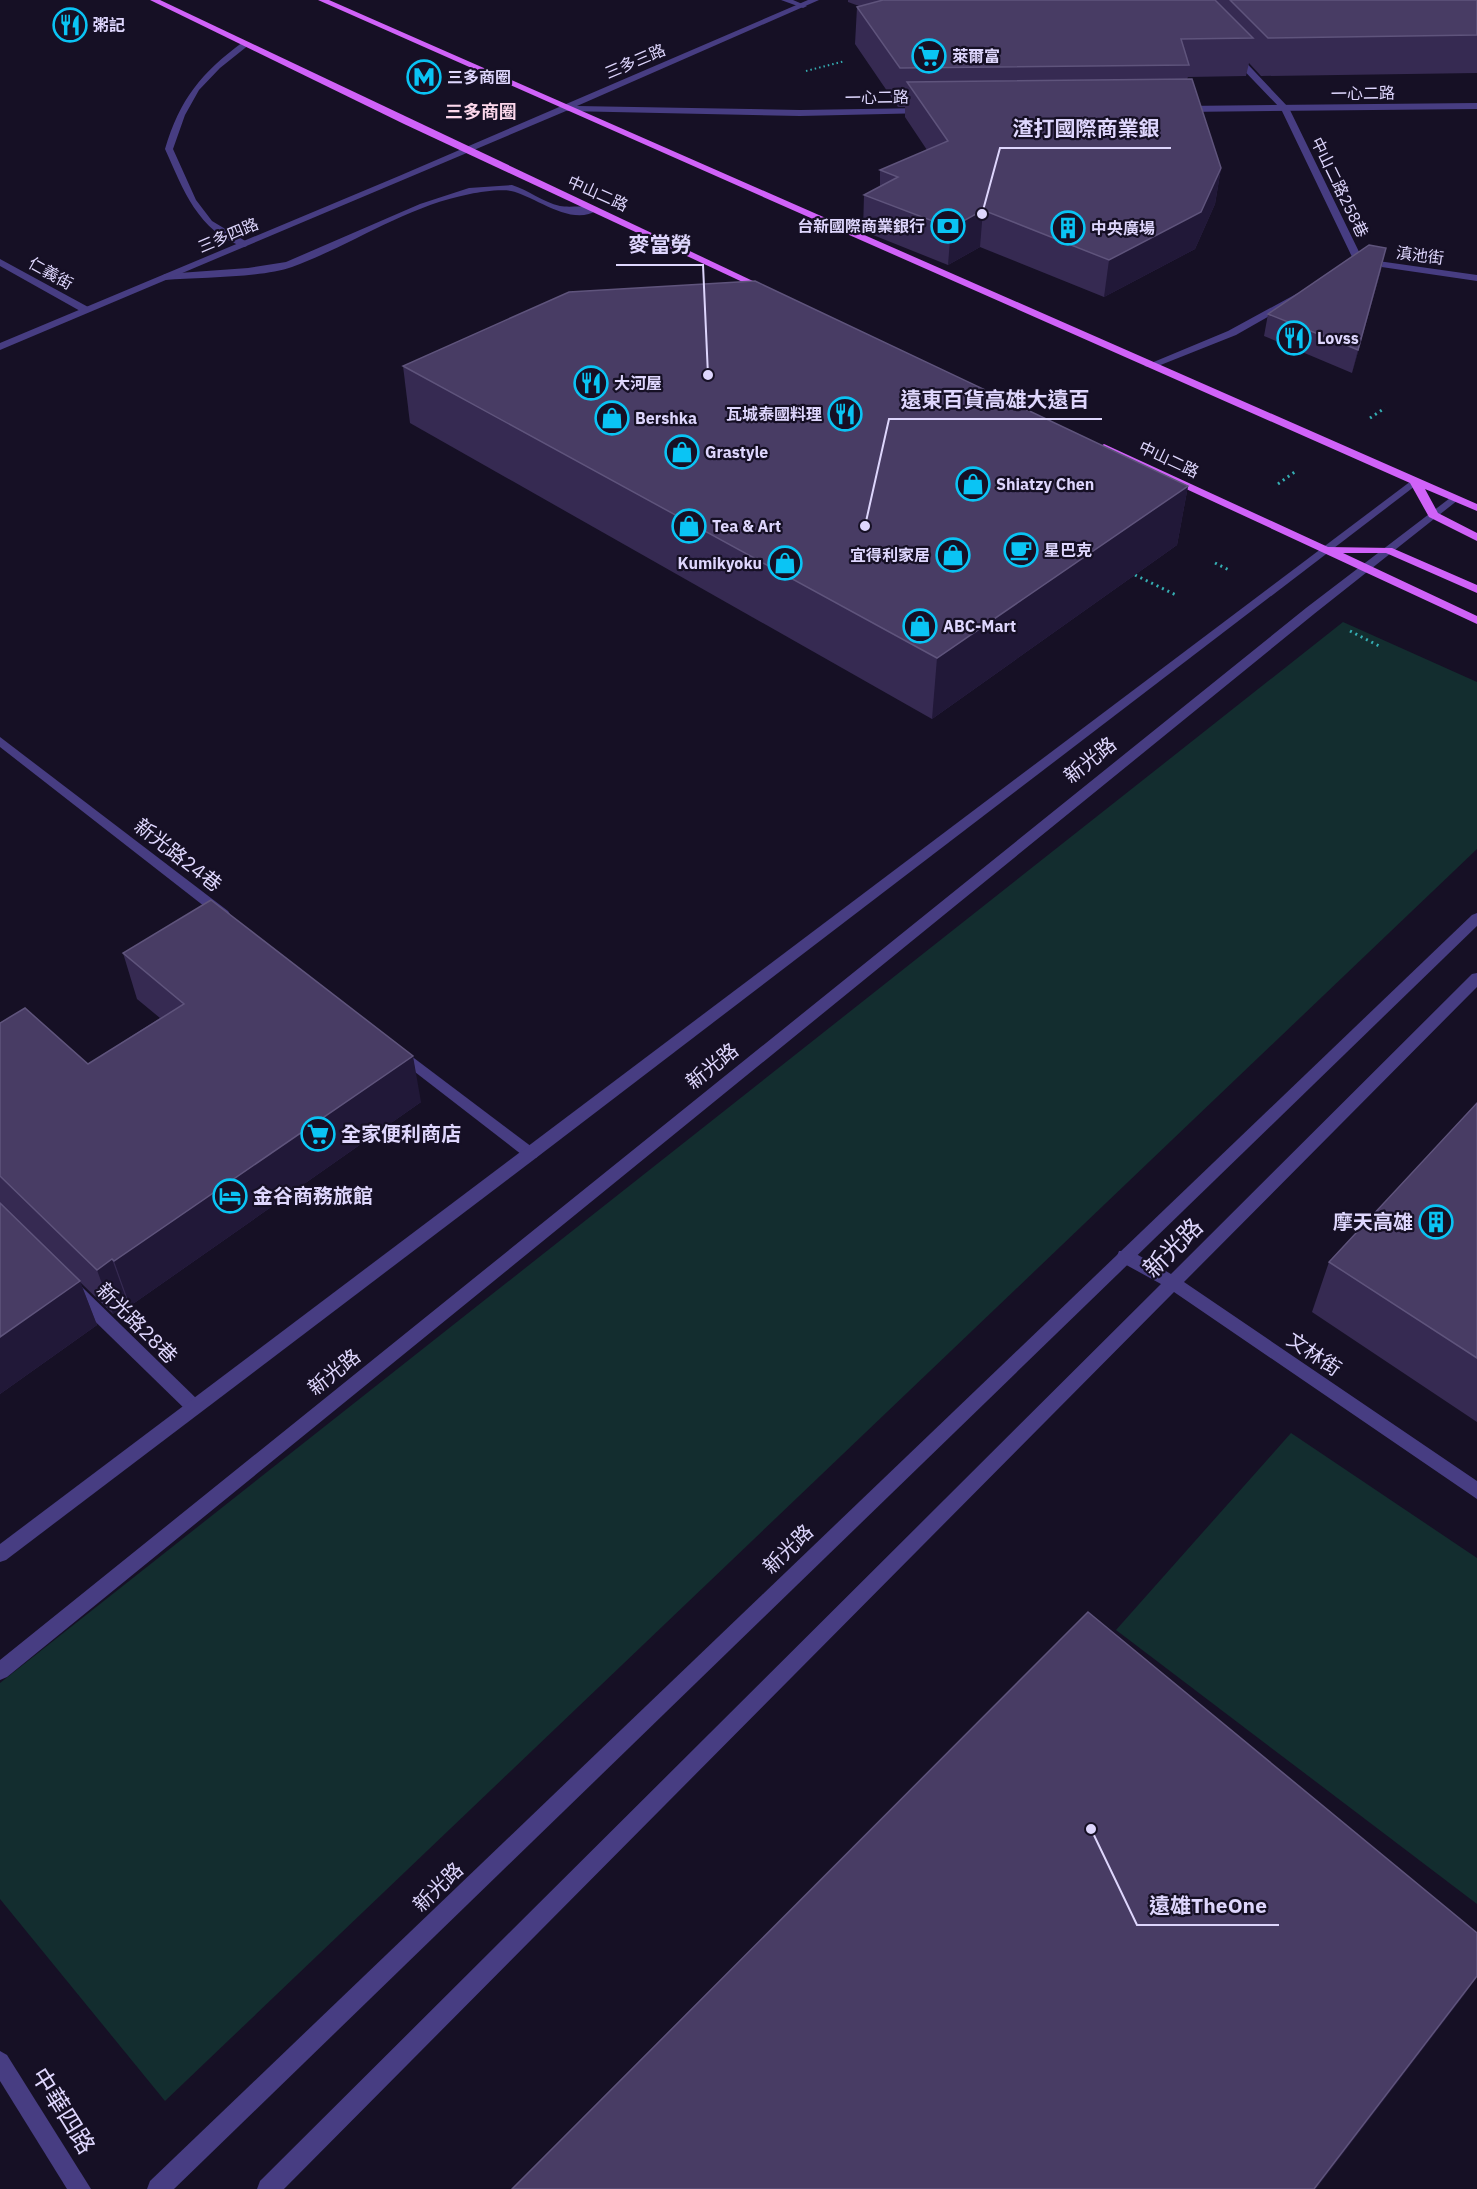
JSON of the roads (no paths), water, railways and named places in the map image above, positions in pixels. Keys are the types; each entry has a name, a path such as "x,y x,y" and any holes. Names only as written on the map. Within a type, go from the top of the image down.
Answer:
{"main road":[{"name":"中山二路","path":"154,0 592,210 774,293"},
{"path":"322,0 1149,366 1477,508"},
{"name":"中山二路","path":"1094,442 1477,620"},
{"path":"1415,481 1433,515 1477,538"},
{"name":"中山二路","path":"1323,550 1388,550 1477,589"}],"street":[{"path":"785,0 803,6"},
{"name":"三多三路","path":"468,150 815,0"},
{"path":"244,244 209,223 192,200 169,149 178,117 200,81 222,60 246,44"},
{"name":"中山二路258巷","path":"1228,49 1285,108 1359,262 1339,273"},
{"name":"一心二路","path":"1172,109 1477,106"},
{"name":"一心二路","path":"565,108 800,113 932,111"},
{"name":"三多四路","path":"0,347 468,150"},
{"path":"165,277 248,271 288,265 423,206 470,191 512,188 553,207 573,211 592,210"},
{"name":"仁義街","path":"0,262 87,310"},
{"name":"滇池街","path":"1359,262 1477,278"},
{"path":"1149,366 1232,333 1310,289"},
{"name":"新光路","path":"0,1554 531,1154 1415,481"},
{"name":"新光路","path":"0,1671 1364,568 1454,498"},
{"name":"新光路24巷","path":"0,741 233,922"},
{"name":"新光路","path":"158,2189 1477,918"},
{"name":"新光路","path":"268,2189 1477,978"},
{"path":"382,1039 531,1154"},
{"name":"文林街","path":"1125,1256 1172,1282 1477,1491"},
{"name":"新光路28巷","path":"67,1283 194,1407"},
{"name":"中華四路","path":"0,2062 80,2189"}],"place":[{"name":"粥記","path":"70,25"},
{"name":"萊爾富","path":"929,56"},
{"name":"三多商圈","path":"424,77"},
{"name":"渣打國際商業銀","path":"982,214"},
{"name":"台新國際商業銀行","path":"948,226"},
{"name":"中央廣場","path":"1068,228"},
{"name":"Lovss","path":"1294,338"},
{"name":"麥當勞","path":"708,375"},
{"name":"大河屋","path":"591,383"},
{"name":"瓦城泰國料理","path":"845,414"},
{"name":"Bershka","path":"612,418"},
{"name":"Grastyle","path":"682,452"},
{"name":"Shiatzy Chen","path":"973,484"},
{"name":"Tea & Art","path":"689,526"},
{"name":"遠東百貨高雄大遠百","path":"865,526"},
{"name":"星巴克","path":"1021,550"},
{"name":"宜得利家居","path":"953,555"},
{"name":"Kumikyoku","path":"785,563"},
{"name":"ABC-Mart","path":"920,626"},
{"name":"全家便利商店","path":"318,1134"},
{"name":"金谷商務旅館","path":"230,1196"},
{"name":"摩天高雄","path":"1436,1222"},
{"name":"遠雄TheOne","path":"1091,1829"}],"district":[{"name":"三多商圈","path":"481,112"}]}
